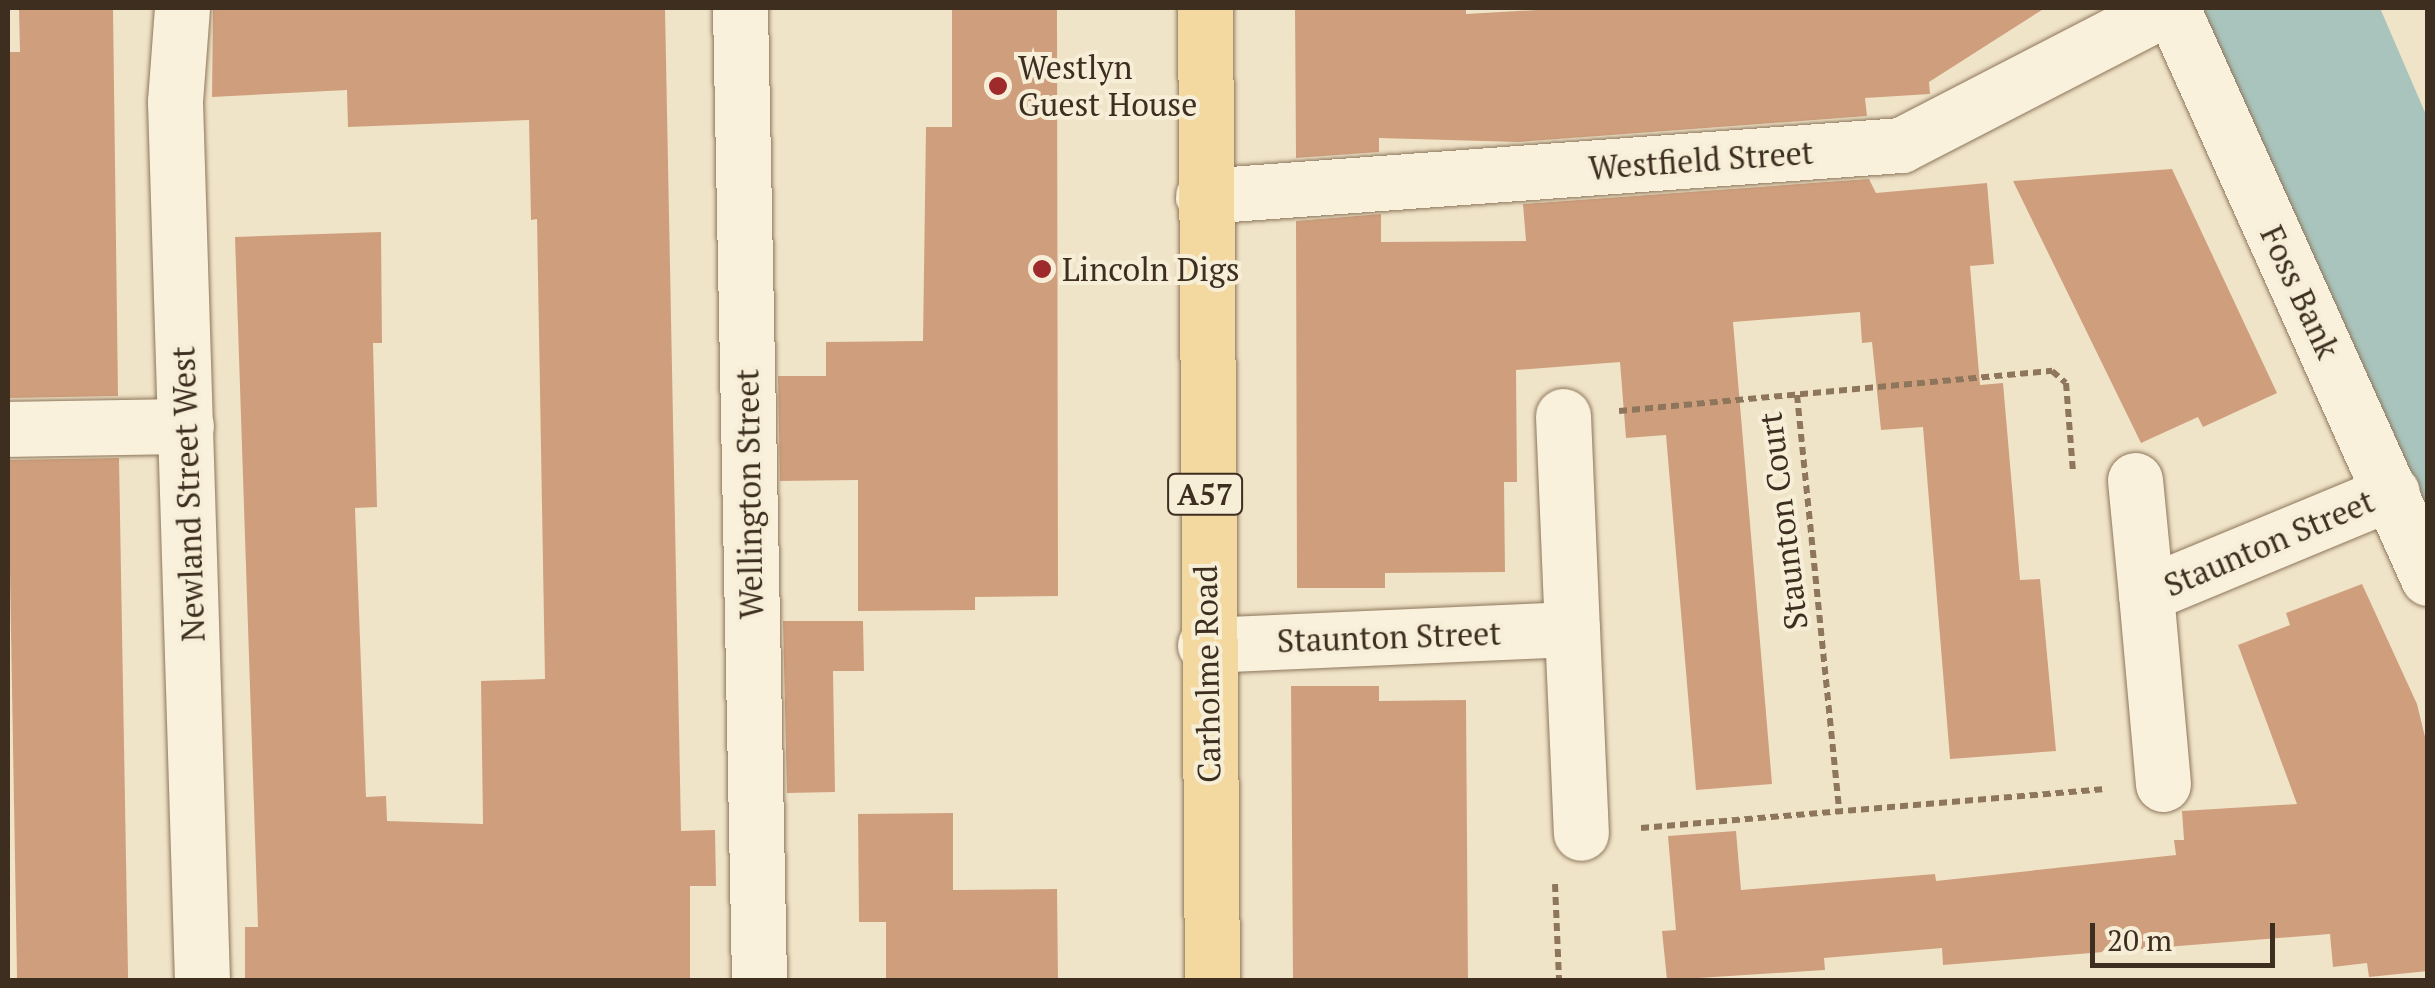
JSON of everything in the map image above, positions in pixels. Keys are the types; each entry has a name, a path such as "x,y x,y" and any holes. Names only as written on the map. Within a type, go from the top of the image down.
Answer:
{"main road":[{"name":"Carholme Road","path":"1205,8 1206,644 1212,980"}],"street":[{"name":"Newland Street West","path":"182,8 174,102 202,980"},
{"name":"Wellington Street","path":"740,8 759,980"},
{"name":"Westfield Street","path":"1203,196 1902,145 2169,8"},
{"name":"Foss Bank","path":"2169,8 2428,578"},
{"path":"1563,416 1581,833"},
{"path":"8,429 186,426"},
{"name":"Staunton Street","path":"2135,480 2163,784"},
{"name":"Staunton Street","path":"2146,594 2392,492"},
{"name":"Staunton Street","path":"1206,644 1572,630"}],"path":[{"path":"1797,395 2052,372 2066,382 2074,485 2135,480"},
{"name":"Staunton Court","path":"1563,416 1797,395 1839,811"},
{"path":"1558,980 1553,887 1581,833 2163,784"}],"water":[{"path":"2196,8 2380,8 2427,117 2427,531"}],"building":[{"path":"19,8 113,8 118,396 8,398 8,52 20,52"},
{"path":"213,8 665,8 681,831 715,830 716,886 690,886 690,980 245,980 245,927 258,927 235,237 381,232 382,343 373,343 377,507 355,508 366,797 386,796 387,821 483,824 481,681 545,679 537,219 531,220 529,120 348,127 347,90 212,97"},
{"path":"952,8 1057,8 1058,596 975,597 975,610 858,611 858,480 780,481 778,376 826,376 826,342 923,341 926,127 952,127"},
{"path":"1295,8 1466,8 1466,14 1572,8 2045,8 1929,82 1930,94 1865,98 1867,116 1518,142 1379,138 1379,152 1296,158"},
{"path":"2172,169 2277,393 2203,427 2198,417 2141,443 2013,181"},
{"path":"1869,179 1876,193 1987,183 1994,264 1970,266 1980,385 2003,383 2020,580 2040,579 2056,751 1950,759 1923,427 1881,430 1872,342 1862,343 1860,312 1733,322 1772,784 1696,790 1666,435 1626,438 1620,362 1516,370 1517,482 1504,482 1505,572 1385,573 1385,588 1297,588 1296,221 1381,214 1381,242 1526,241 1523,204"},
{"path":"119,458 128,980 17,980 8,460"},
{"path":"2362,584 2417,704 2428,749 2428,971 2369,977 2367,963 2333,967 2330,934 1943,965 1942,948 1824,958 1825,970 1667,980 1662,931 1676,930 1668,836 1736,831 1741,890 1935,874 1936,881 2176,855 2174,840 2184,840 2182,811 2297,804 2238,645 2290,625 2286,613"},
{"path":"783,621 863,621 864,671 833,671 835,792 787,793"},
{"path":"1291,686 1379,686 1379,701 1466,700 1468,980 1293,980"},
{"path":"953,813 953,890 1057,889 1058,980 886,980 886,922 859,922 858,814"}],"place":[{"name":"Westlyn Guest House","path":"998,86"},
{"name":"Lincoln Digs","path":"1042,269"}]}
